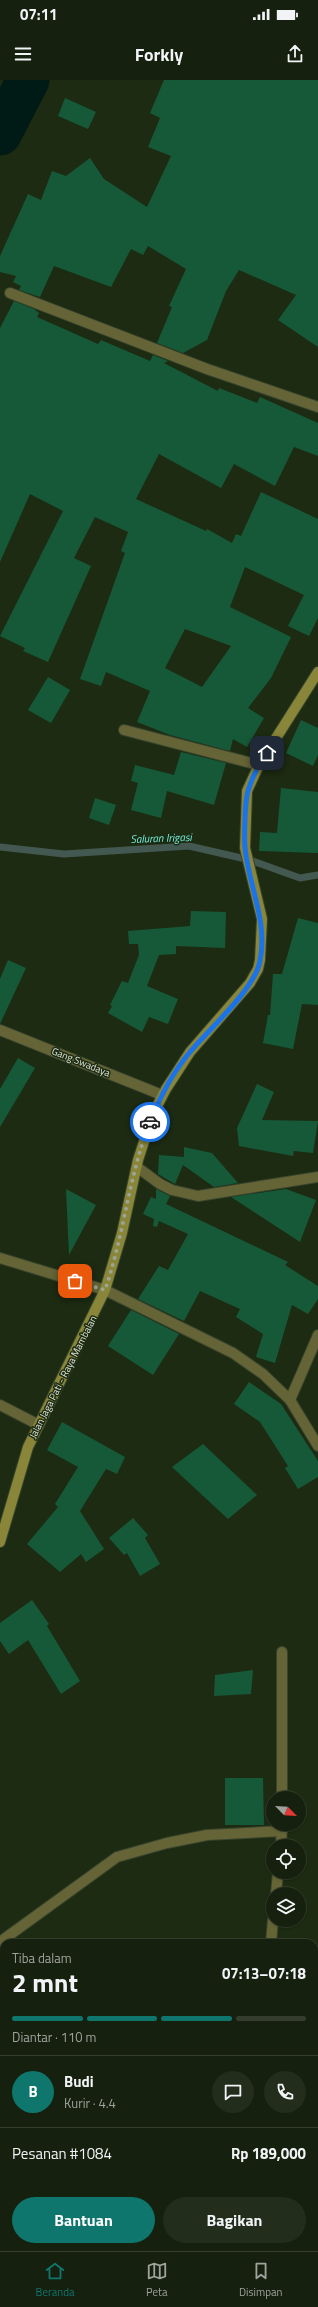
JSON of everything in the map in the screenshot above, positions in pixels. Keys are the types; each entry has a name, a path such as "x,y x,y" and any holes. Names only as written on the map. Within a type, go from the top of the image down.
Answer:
{"street":[{"path":"10,293 207,368 318,407"},
{"name":"Jalan Jaga Pati - Raya Mambalan","path":"0,1542 3,1524 26,1454 105,1290 120,1240 144,1137 162,1095 190,1052 254,976 260,960 262,919 245,848 248,792 259,764 318,672"},
{"path":"124,730 259,764"},
{"name":"Gang Swadaya","path":"0,1030 162,1095"},
{"path":"137,1167 160,1184 172,1190 198,1196 318,1177"},
{"path":"0,1258 105,1290 233,1353 264,1374 290,1400 318,1446"},
{"path":"290,1400 318,1336"},
{"path":"0,1405 39,1425"},
{"path":"282,1652 282,1791"},
{"path":"4,1939 117,1857 167,1843 208,1836 266,1830"},
{"path":"271,1939 272,1927"}],"building":[{"path":"164,80 318,80 318,347 278,320 296,295 239,270 226,291 207,340 183,353 157,343 172,307 169,306 186,269 148,246 143,255 131,249 111,287 54,266 40,297 19,290 21,286 13,282 16,276 0,272 0,256 28,194 41,200 52,171 66,176 90,158 104,179 147,207 171,156 148,147 160,118 150,113"},
{"path":"65,98 96,112 88,129 58,116"},
{"path":"14,301 34,309 39,313 37,317 98,344 101,340 150,361 153,355 168,361 164,363 218,391 219,388 257,403 260,397 318,423 318,456 294,447 275,486 234,464 221,488 159,454 136,499 206,531 207,529 232,543 236,534 241,536 261,492 318,519 318,618 309,636 288,626 304,595 245,567 230,607 291,637 271,678 248,708 264,718 247,747 233,739 230,751 170,735 137,722 150,691 106,672 101,686 80,679 125,553 121,551 128,532 95,517 74,558 91,566 48,662 23,651 25,648 0,636 63,511 30,494 0,562 0,328","holes":["185,629 231,646 202,687 165,668"]},
{"path":"48,677 70,690 51,723 28,710"},
{"path":"301,720 318,728 318,755 313,766 286,753"},
{"path":"181,752 226,763 214,805 167,791 161,818 131,810 138,783 131,781 135,765 174,775"},
{"path":"281,788 318,792 318,853 259,851 260,832 277,833"},
{"path":"95,798 116,805 109,825 89,818"},
{"path":"191,911 226,912 225,948 176,946 176,954 159,955 147,986 178,999 168,1024 149,1017 142,1032 108,1013 112,1006 110,1005 122,981 128,983 139,955 138,944 129,944 128,931 190,926"},
{"path":"298,918 318,923 318,1005 302,1004 293,1049 263,1043 268,1015 270,1015 273,974 282,974"},
{"path":"8,960 26,968 0,1024 0,979"},
{"path":"18,1058 35,1068 0,1127 0,1089"},
{"path":"257,1084 274,1092 262,1120 318,1121 313,1153 294,1151 293,1156 239,1146 237,1128"},
{"path":"184,1147 212,1153 238,1183 214,1187 183,1165 175,1184 158,1174 159,1155 184,1157"},
{"path":"66,1189 96,1205 69,1255"},
{"path":"156,1189 170,1196 166,1204 288,1262 285,1265 318,1286 318,1299 308,1314 292,1305 275,1363 256,1357 263,1334 236,1317 240,1309 200,1291 184,1321 138,1299 159,1266 168,1270 188,1234 159,1221 157,1227 153,1226 154,1219 143,1214 151,1197 156,1199"},
{"path":"286,1189 316,1200 300,1242 231,1197"},
{"path":"131,1310 179,1334 153,1375 108,1346"},
{"path":"249,1382 281,1404 318,1461 318,1477 298,1489 285,1468 288,1466 260,1422 234,1404"},
{"path":"62,1422 125,1457 117,1474 106,1469 80,1511 104,1549 86,1562 81,1554 60,1572 27,1544 58,1507 55,1504 78,1467 47,1450"},
{"path":"203,1444 257,1495 228,1519 172,1467"},
{"path":"133,1518 148,1535 145,1538 160,1564 140,1576 127,1553 124,1555 109,1538"},
{"path":"32,1600 49,1624 47,1626 80,1681 61,1694 28,1640 9,1654 0,1641 0,1623"},
{"path":"253,1670 251,1694 214,1696 215,1675"},
{"path":"225,1778 263,1778 264,1825 225,1825"}],"waterway":[{"path":"0,134 28,80"},
{"name":"Saluran Irigasi","path":"0,847 64,854 189,846 250,860 300,878 318,875"}],"way so far":[{"path":"75,1281 105,1290 115,1260 144,1137 150,1122"}],"route":[{"path":"150,1122 162,1095 190,1052 250,983 258,968 260,960 262,919 245,848 248,792 259,764 267,753"}]}
